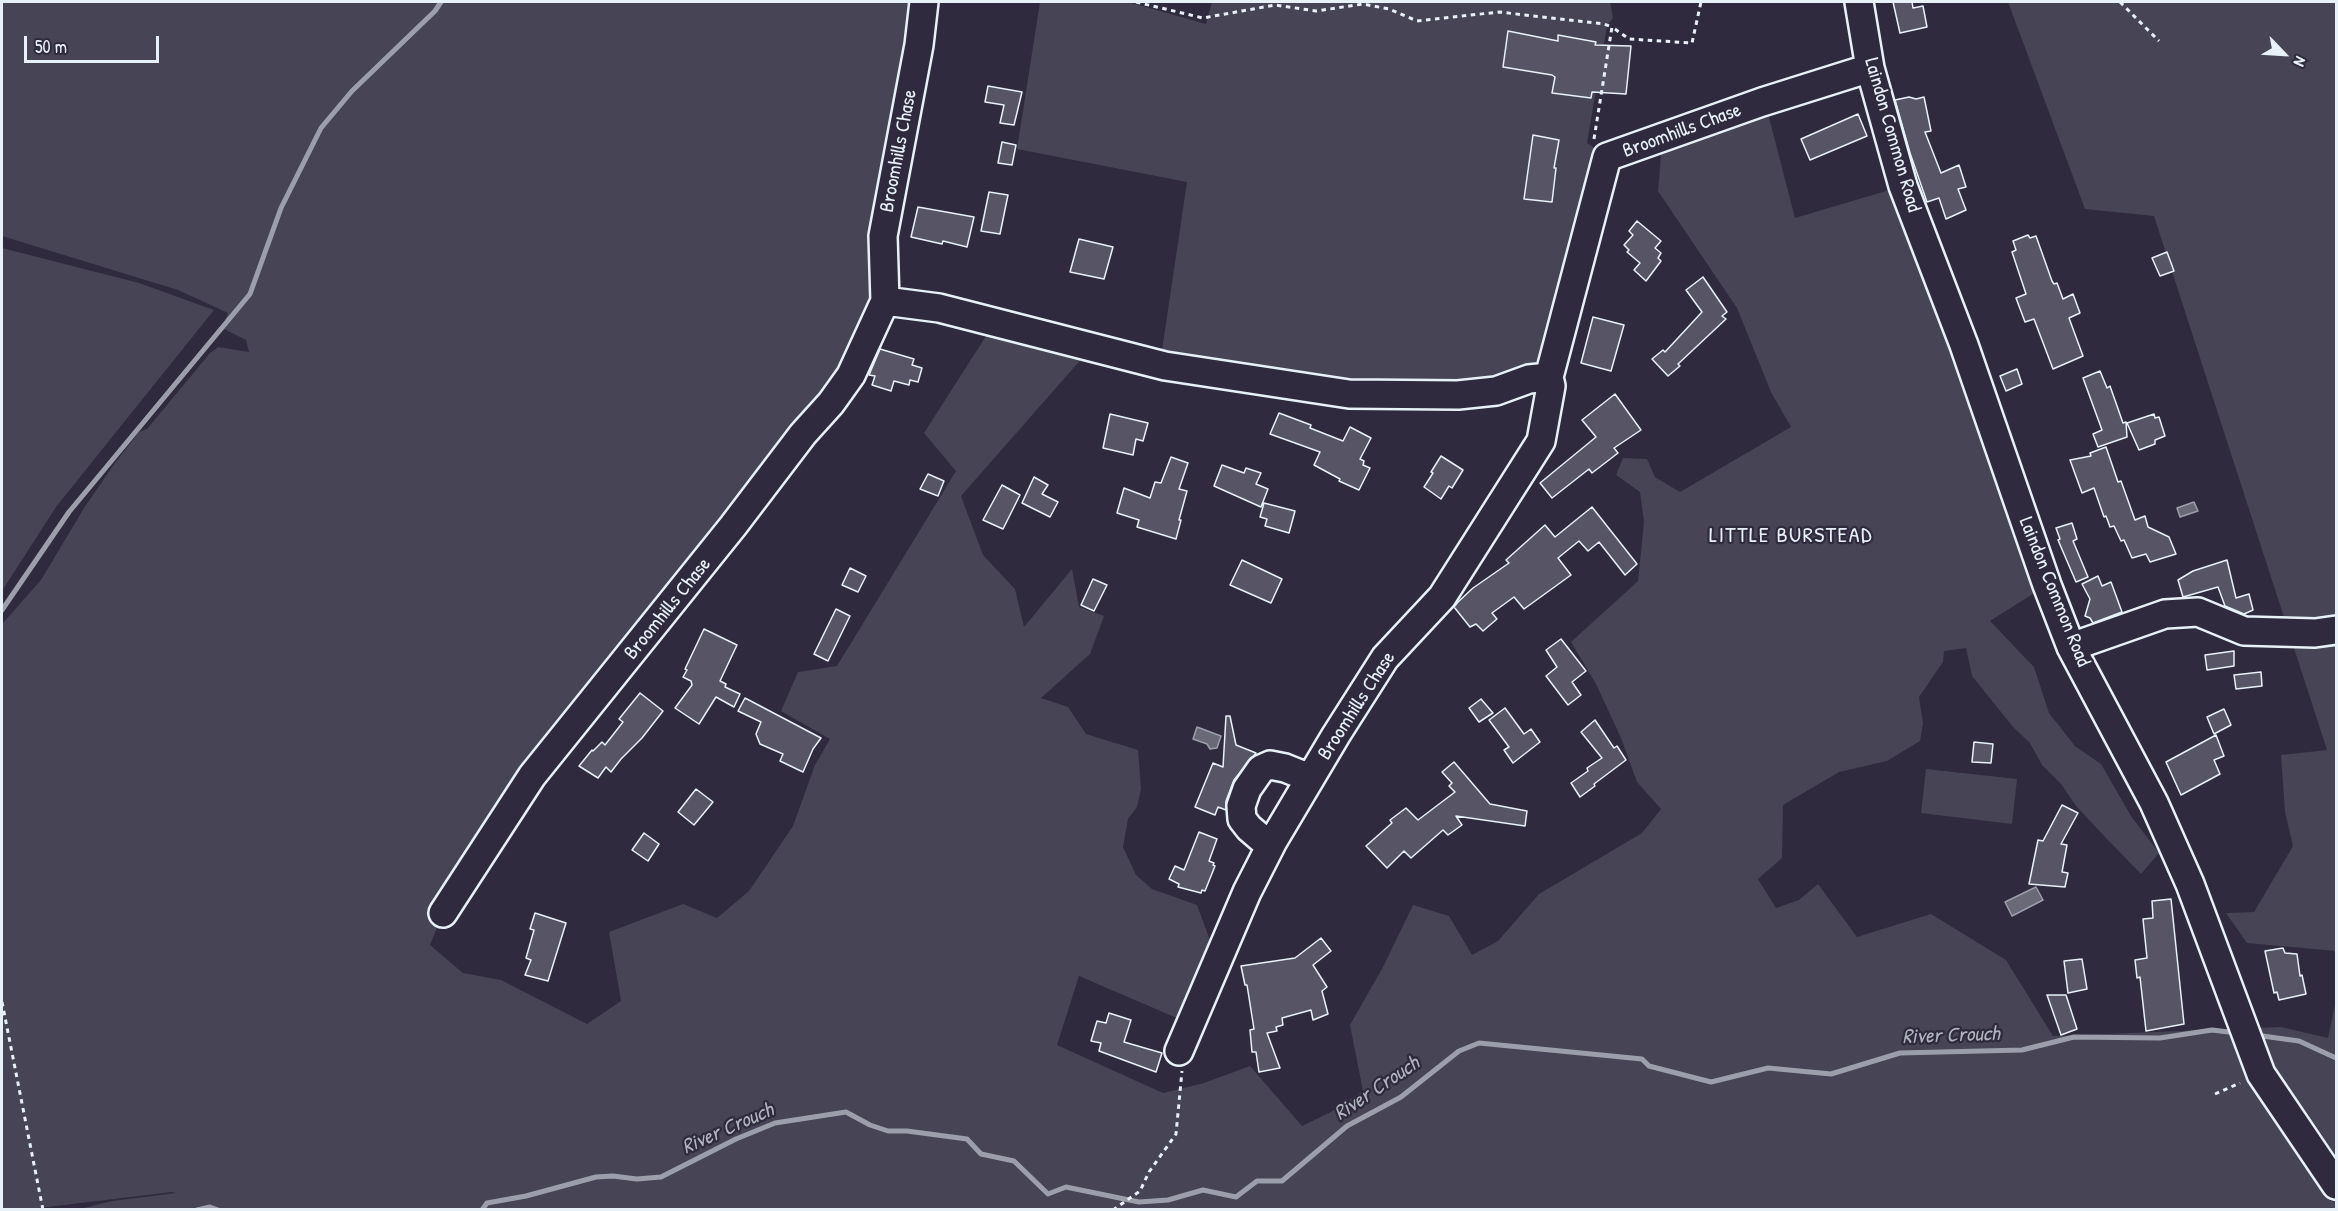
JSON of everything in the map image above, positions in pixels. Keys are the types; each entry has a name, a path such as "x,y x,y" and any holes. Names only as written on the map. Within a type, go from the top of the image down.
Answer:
{"street":[{"name":"Broomhills Chase","path":"443,913 532,776 720,543 803,434 831,403 855,367 885,301 883,236 920,45 924,2"},
{"name":"Laindon Common Road","path":"1859,2 1870,68 1903,186 1968,355 2047,585 2071,647 2154,803 2190,885 2261,1074 2337,1185"},
{"name":"Broomhills Chase","path":"1179,1051 1247,892 1270,846 1310,778 1385,658 1442,597 1541,441 1551,386 1549,377 1607,157 1762,102 1870,68"},
{"path":"885,301 939,308 1165,366 1349,394 1458,395 1496,391 1529,380 1549,377"},
{"path":"2071,647 2165,614 2198,612 2244,631 2315,633 2337,630"},
{"path":"1270,846 1242,819 1241,806 1247,789 1261,769 1270,765 1310,778"}],"path":[{"path":"1136,2 1203,18 1275,5 1317,11 1363,4 1389,9 1416,21 1499,12 1604,24 1629,39 1692,43 1701,2"},
{"path":"2120,2 2159,41"},
{"path":"1607,157 1594,141 1612,27"},
{"path":"2,1002 43,1209"},
{"path":"1114,1209 1140,1191 1149,1172 1176,1134 1183,1078 1179,1051"},
{"path":"2215,1094 2261,1074"}],"shaded area":[{"path":"2,2 924,2 884,284 849,364 443,913 430,945 463,973 501,980 587,1024 621,1001 609,932 683,904 717,918 749,891 793,826 815,765 830,739 781,711 798,672 837,666 956,471 924,433 995,322 1092,347 961,496 983,555 1015,589 1024,627 1072,569 1079,607 1104,616 1090,654 1041,698 1068,707 1086,734 1138,750 1141,789 1137,807 1128,819 1123,847 1136,875 1152,889 1197,905 1218,962 1179,1019 1079,976 1057,1045 1163,1093 1204,1083 1250,1066 1302,1126 1331,1112 1363,1091 1350,1025 1383,967 1413,905 1449,916 1472,955 1498,941 1539,894 1642,833 1661,809 1637,782 1621,738 1596,684 1571,642 1638,581 1644,522 1640,492 1616,475 1623,458 1647,459 1655,477 1680,492 1791,427 1771,392 1737,308 1658,191 1663,130 1763,94 1795,218 1903,186 2047,585 1990,621 2034,667 2049,713 2075,746 2101,764 2131,816 2159,853 2141,874 2106,838 2042,765 2030,743 2013,727 1972,676 1966,648 1944,651 1943,662 1919,697 1923,723 1920,741 1887,761 1839,772 1783,805 1782,858 1758,879 1776,908 1799,900 1818,884 1857,937 1931,914 2006,960 2053,1036 2281,1027 2328,1038 2336,1000 2336,1209 80,1209 112,1201 176,1193 172,1192 31,1209 2,1210 2,624 41,580 84,508 115,463 139,432 147,429 210,353 218,347 249,352 246,340 222,328 228,313 178,290 2,236"},
{"path":"1040,2 1128,2 1206,24 1212,2 1610,2 1613,18 1607,26 1587,143 1607,157 1549,377 1496,391 1159,370 1187,182 1017,149"},
{"path":"2008,2 2336,2 2336,951 2247,943 2226,913 2254,912 2293,846 2285,812 2281,755 2327,750 2154,216 2085,209"},
{"path":"2,248 139,283 214,310 56,507 2,591"},
{"path":"1926,769 2017,779 2012,824 1921,813"}],"water":[{"path":"2194,502 2198,511 2180,517 2177,508"},
{"path":"1197,727 1221,736 1217,748 1210,749 1207,744 1193,739"},
{"path":"2036,887 2043,900 2012,916 2005,902"}],"building":[{"path":"1893,2 1912,2 1913,8 1923,6 1927,27 1900,33"},
{"path":"1508,31 1558,41 1558,35 1596,42 1595,45 1631,46 1626,94 1592,92 1591,98 1552,93 1555,77 1552,75 1503,67"},
{"path":"988,86 1022,92 1014,125 1000,123 1004,105 985,102"},
{"path":"1909,97 1916,99 1924,97 1931,131 1925,132 1941,173 1959,165 1966,187 1958,189 1966,210 1946,219 1939,198 1927,202 1910,153 1895,100"},
{"path":"1858,114 1867,136 1810,160 1801,139"},
{"path":"1533,135 1559,140 1554,168 1556,168 1552,202 1524,199"},
{"path":"1002,142 1016,145 1012,165 998,163"},
{"path":"989,192 1008,195 1000,234 981,231"},
{"path":"918,207 974,217 967,247 911,237"},
{"path":"1637,221 1661,241 1655,248 1661,253 1658,258 1661,261 1646,281 1634,270 1640,263 1627,252 1629,250 1624,245 1633,235 1629,231"},
{"path":"2028,235 2030,238 2036,236 2052,281 2054,284 2057,283 2063,299 2073,294 2080,313 2069,318 2083,356 2053,369 2034,319 2025,322 2016,298 2026,294 2012,252 2016,250 2013,241"},
{"path":"1079,239 1113,247 1104,279 1070,272"},
{"path":"2167,252 2174,271 2160,276 2152,258"},
{"path":"1703,277 1727,312 1722,316 1726,319 1668,376 1652,359 1663,350 1665,352 1702,312 1686,290"},
{"path":"1593,317 1624,325 1611,371 1581,363"},
{"path":"880,349 914,359 912,365 922,368 918,382 910,380 909,385 894,381 891,391 872,385 875,376 869,375"},
{"path":"2017,369 2022,384 2006,391 2000,376"},
{"path":"2100,371 2107,388 2110,386 2123,423 2126,422 2127,437 2098,447 2093,434 2102,430 2083,378"},
{"path":"1615,394 1641,430 1614,448 1618,453 1592,473 1589,469 1552,498 1540,483 1596,437 1582,420"},
{"path":"1279,413 1311,425 1310,428 1343,441 1350,427 1371,438 1360,459 1364,461 1363,465 1370,468 1359,490 1339,481 1340,479 1314,465 1320,452 1270,434"},
{"path":"1110,414 1148,423 1143,441 1136,439 1133,455 1103,448"},
{"path":"2154,414 2155,418 2159,417 2165,436 2155,440 2155,444 2139,450 2127,423"},
{"path":"2106,447 2135,520 2145,516 2148,527 2169,537 2176,554 2150,562 2146,554 2132,558 2124,540 2121,541 2114,526 2110,527 2106,516 2104,517 2094,488 2082,493 2070,460 2091,456 2090,453"},
{"path":"1441,456 1463,470 1452,488 1449,486 1441,499 1424,487"},
{"path":"1171,457 1188,463 1179,489 1187,491 1176,539 1137,527 1139,520 1117,513 1124,488 1150,498 1155,482 1161,483"},
{"path":"1222,465 1244,473 1246,468 1261,473 1256,484 1268,489 1261,507 1214,486"},
{"path":"928,474 944,481 938,496 920,489"},
{"path":"1034,477 1048,485 1042,494 1058,502 1050,517 1022,503"},
{"path":"1002,485 1020,495 1003,529 983,520"},
{"path":"1264,503 1295,511 1289,533 1265,526 1267,519 1260,517"},
{"path":"1592,507 1637,564 1625,575 1599,542 1588,551 1579,541 1558,558 1571,575 1524,609 1514,597 1492,613 1497,619 1483,631 1476,624 1470,627 1454,607 1458,602 1473,588 1509,563 1506,560 1545,525 1555,537"},
{"path":"2072,523 2077,539 2073,541 2088,577 2076,582 2058,540 2060,539 2056,528"},
{"path":"1242,560 1282,579 1271,603 1230,585"},
{"path":"2227,560 2236,598 2249,594 2253,610 2244,614 2225,606 2218,587 2183,597 2178,580 2193,571"},
{"path":"850,568 866,576 858,592 842,585"},
{"path":"2098,576 2102,586 2111,582 2122,612 2093,623 2085,616 2090,599 2082,584"},
{"path":"1093,579 1107,585 1094,611 1081,605"},
{"path":"836,609 850,616 828,661 814,654"},
{"path":"704,629 737,645 720,681 726,684 725,687 740,694 734,707 716,697 699,724 675,708 692,685 691,681 683,677"},
{"path":"1561,639 1586,671 1572,682 1581,695 1568,705 1546,676 1557,667 1546,650"},
{"path":"2234,651 2234,666 2207,670 2205,655"},
{"path":"2261,672 2262,686 2236,689 2234,675"},
{"path":"640,693 663,711 642,738 611,772 606,767 598,778 579,766 592,750 602,742 605,745 623,722 619,719"},
{"path":"745,698 821,738 813,749 803,772 780,761 783,754 760,744 756,734 761,722 738,711"},
{"path":"1481,699 1493,713 1479,722 1469,708"},
{"path":"1505,708 1524,734 1531,729 1540,742 1513,763 1504,750 1509,747 1489,720"},
{"path":"2224,709 2231,725 2214,734 2207,717"},
{"path":"1226,716 1230,716 1236,745 1256,753 1234,780 1226,801 1226,810 1218,807 1215,815 1195,807 1213,763 1223,767"},
{"path":"1595,720 1614,748 1617,746 1626,760 1580,797 1571,783 1602,758 1581,732"},
{"path":"2216,735 2224,756 2214,760 2220,774 2181,795 2166,762"},
{"path":"1974,742 1993,744 1991,763 1972,762"},
{"path":"1454,762 1490,804 1527,811 1525,826 1456,816 1462,825 1448,835 1443,830 1411,858 1404,851 1387,868 1366,846 1392,823 1390,820 1406,808 1418,820 1455,792 1449,786 1452,783 1442,772"},
{"path":"696,789 713,802 694,825 678,812"},
{"path":"2062,805 2078,813 2061,844 2067,845 2062,872 2068,873 2065,887 2029,884 2038,840 2043,841"},
{"path":"1199,832 1217,839 1209,861 1215,866 1205,891 1202,890 1201,893 1178,887 1179,884 1169,879 1175,866 1184,870"},
{"path":"644,833 659,844 648,861 632,850"},
{"path":"2171,899 2184,1024 2146,1031 2140,977 2137,978 2135,960 2147,958 2143,919 2153,918 2152,901"},
{"path":"535,913 566,923 548,981 525,975 531,960 526,958 534,930 530,929"},
{"path":"1321,938 1331,951 1313,965 1327,987 1322,991 1328,1014 1313,1020 1311,1010 1282,1018 1283,1025 1276,1027 1277,1031 1267,1033 1280,1068 1259,1072 1256,1052 1252,1052 1250,1030 1254,1029 1247,985 1245,985 1241,966 1295,958"},
{"path":"2283,948 2285,953 2297,954 2300,976 2302,975 2306,994 2279,1000 2277,992 2274,993 2265,951"},
{"path":"2082,959 2087,989 2068,993 2064,961"},
{"path":"2047,995 2066,995 2077,1029 2061,1035"},
{"path":"1109,1013 1131,1020 1124,1042 1162,1053 1156,1072 1099,1051 1101,1043 1091,1041 1097,1021 1106,1023"}],"waterway":[{"path":"2,610 69,512 250,294 281,208 321,128 352,91 435,11 441,2"},
{"name":"River Crouch","path":"482,1210 487,1203 526,1196 596,1177 613,1176 637,1179 661,1177 736,1139 775,1123 846,1112 870,1125 888,1131 907,1131 967,1139 981,1154 1014,1161 1048,1194 1066,1187 1139,1202 1168,1200 1203,1190 1236,1197 1257,1181 1282,1181 1347,1126 1401,1097 1459,1051 1479,1043 1642,1059 1649,1066 1711,1082 1768,1068 1831,1074 1900,1053 2022,1050 2074,1037 2160,1038 2212,1030 2237,1033"},
{"name":"River Crouch","path":"2255,1035 2299,1041 2336,1058"},
{"name":"River Crouch","path":"197,1210 210,1207 218,1210"}],"district":[{"name":"LITTLE BURSTEAD","path":"1791,536"}]}
